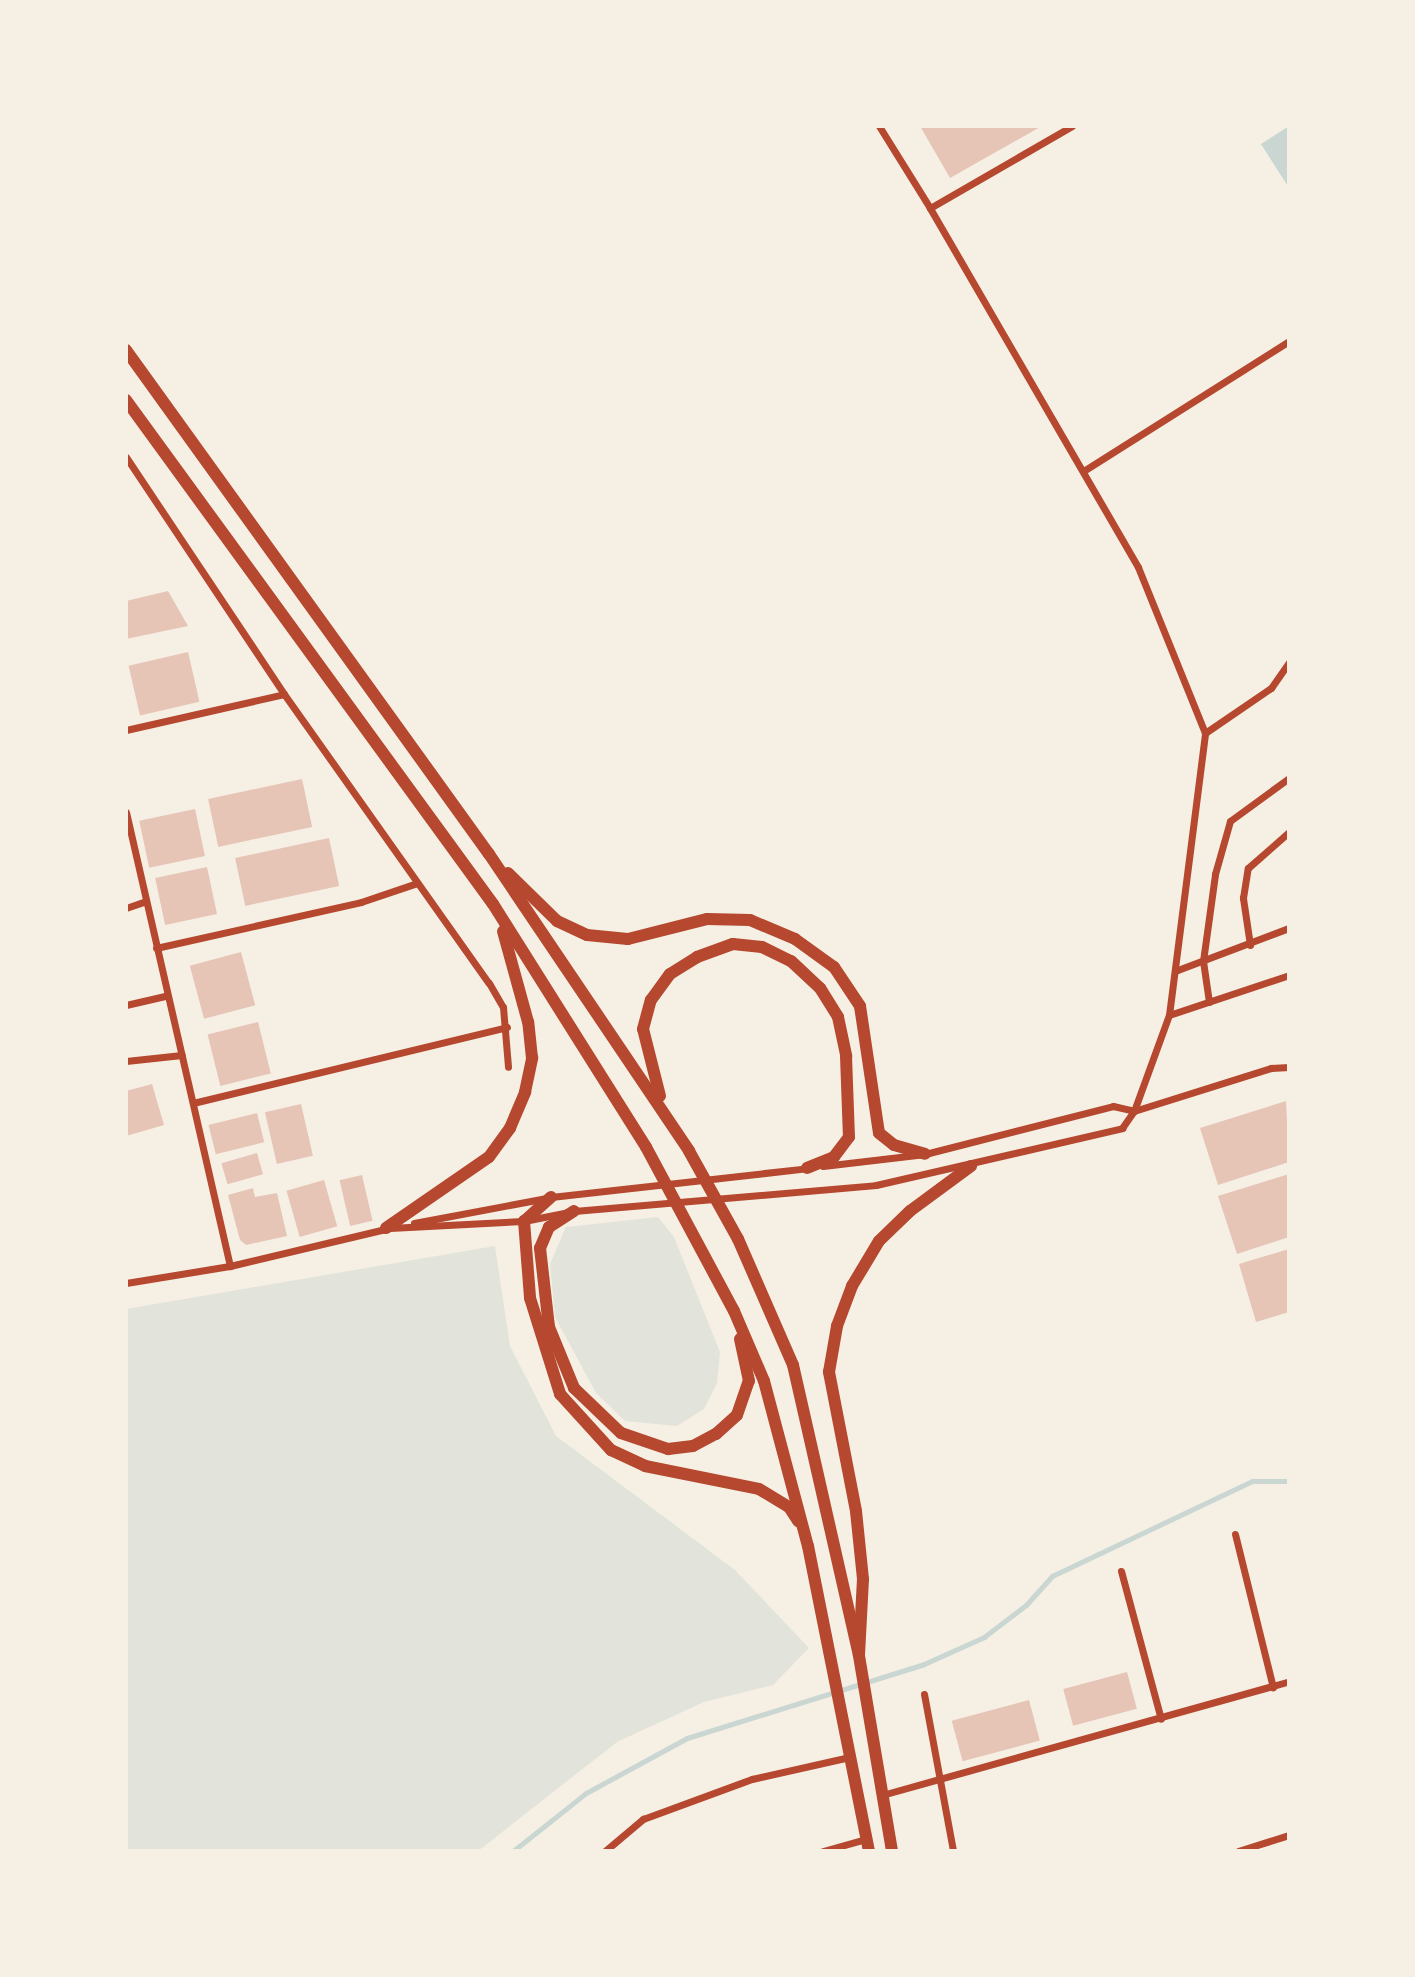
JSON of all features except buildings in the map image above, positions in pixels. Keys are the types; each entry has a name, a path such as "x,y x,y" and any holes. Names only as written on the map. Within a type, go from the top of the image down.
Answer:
{"highway":[{"path":"126,350 489,854 669,1119 738,1239 793,1365 859,1655 892,1851"},
{"path":"126,400 493,904 646,1147 693,1241 734,1311 764,1381 808,1546 867,1845"},
{"path":"489,854 558,921 587,935 628,939 707,919 750,920 795,939 834,967 860,1006 879,1133 894,1145 925,1154"},
{"path":"386,1228 489,1157 510,1128 525,1092 532,1058 528,1022 515,963 493,904"},
{"path":"669,1119 649,1067 643,1028 651,1000 670,974 697,957 733,944 762,947 791,961 820,988 838,1017 846,1056 849,1137 834,1157 807,1168"},
{"path":"859,1655 863,1579 856,1511 829,1372 838,1326 852,1286 879,1241 910,1211 971,1166"},
{"path":"551,1197 524,1221 530,1298 544,1351 560,1394 583,1423 611,1450 645,1466 760,1489 789,1507 808,1546"},
{"path":"574,1211 549,1227 540,1248 549,1328 574,1388 621,1433 668,1449 692,1447 716,1434 737,1415 749,1381 734,1311"}],"street":[{"path":"386,1228 524,1221 574,1211 876,1185 971,1166 1122,1128 1134,1111 1169,1015 1205,733 1138,567 1085,470 879,126"},
{"path":"930,208 1072,126"},
{"path":"1085,470 1289,341"},
{"path":"126,457 284,694 489,983 503,1007 507,1027 508,1067"},
{"path":"1205,733 1271,688 1289,662"},
{"path":"126,730 284,694"},
{"path":"1209,1002 1203,961 1215,874 1230,821 1289,778"},
{"path":"126,812 165,996 193,1102 230,1266"},
{"path":"1250,945 1243,898 1248,868 1289,832"},
{"path":"156,948 361,902 417,883"},
{"path":"126,908 146,901"},
{"path":"1175,971 1250,945 1289,928"},
{"path":"1169,1015 1289,975"},
{"path":"126,1005 165,996"},
{"path":"193,1102 507,1027"},
{"path":"126,1061 181,1055"},
{"path":"126,1283 230,1266 386,1228 551,1197 925,1154 1113,1106 1134,1111 1289,1067"},
{"path":"1235,1534 1273,1687"},
{"path":"1121,1571 1161,1719"},
{"path":"882,1795 1289,1681"},
{"path":"924,1694 953,1851"},
{"path":"605,1851 643,1819 752,1779 850,1757"},
{"path":"1238,1851 1289,1835"},
{"path":"823,1851 867,1845"}],"shaded area":[{"path":"1289,126 1289,188 1261,144"},
{"path":"658,1217 674,1237 720,1352 717,1383 704,1409 677,1426 625,1421 596,1393 555,1317 550,1264 566,1227"},
{"path":"495,1246 510,1346 556,1436 735,1570 809,1648 773,1685 704,1702 617,1742 478,1851 126,1851 126,1309"}],"waterway":[{"path":"513,1851 586,1793 687,1738 924,1664 984,1637 1026,1605 1052,1576 1252,1481 1289,1481"}]}
